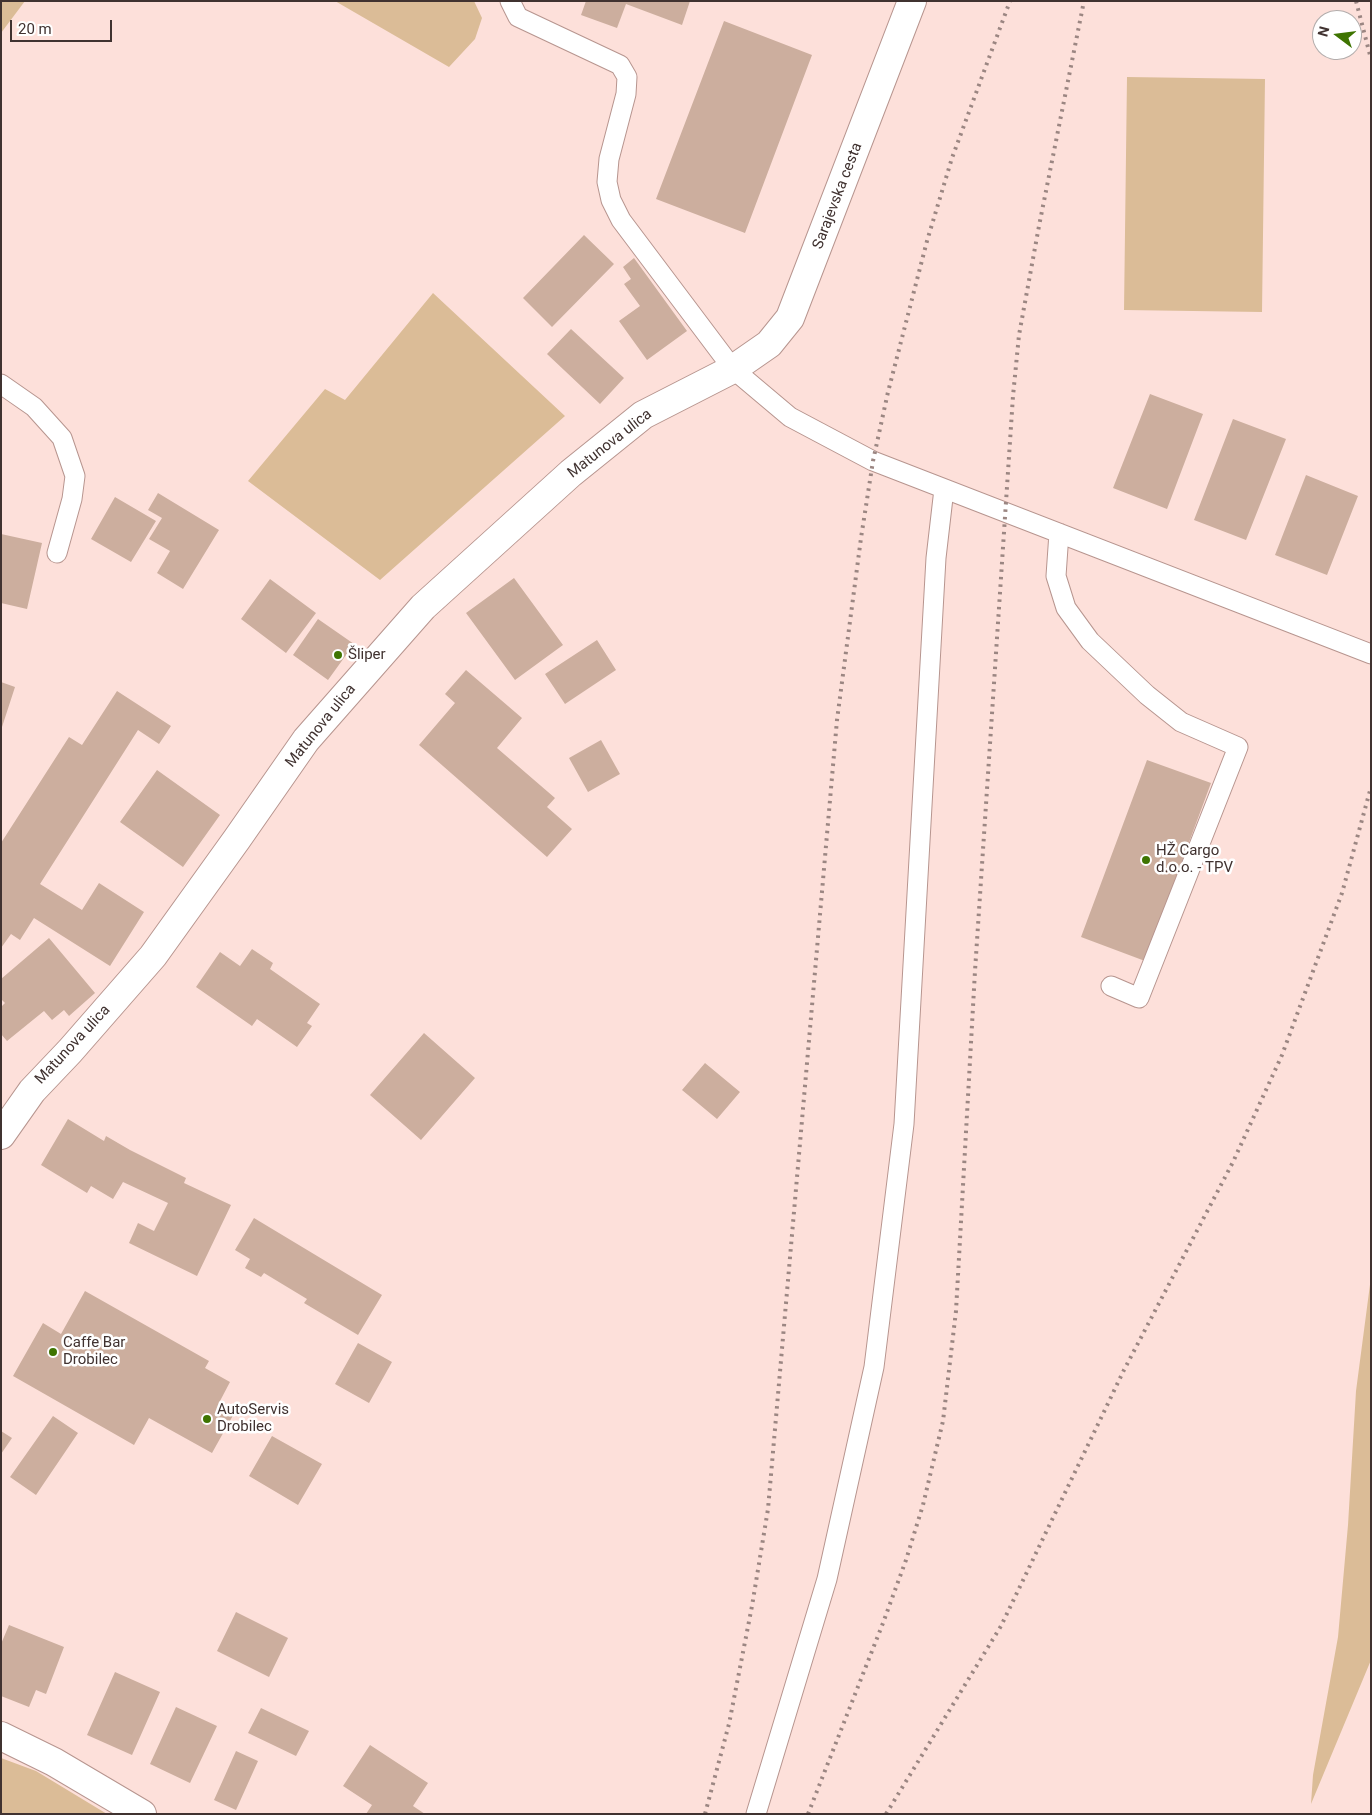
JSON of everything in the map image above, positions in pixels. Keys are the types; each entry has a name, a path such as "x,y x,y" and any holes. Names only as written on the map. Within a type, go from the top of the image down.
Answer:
{"street":[{"name":"Sarajevska cesta","path":"734,369 769,344 790,318 912,1"},
{"name":"Matunova ulica","path":"1,1135 32,1091 70,1051 153,956 306,740 423,607 571,473 643,415 734,369"},
{"path":"1,1736 54,1762 142,1814"}],"lane":[{"path":"510,1 518,17 620,65 627,77 626,94 609,159 607,182 611,200 621,220 734,369 790,417 873,461 1371,654"},
{"path":"1,384 34,407 62,438 75,476 72,499 57,553"},
{"path":"756,1814 827,1579 874,1367 904,1124 936,558 944,489"},
{"path":"1059,533 1056,576 1066,608 1090,642 1147,695 1181,722 1238,747 1139,998 1112,986"}],"shaded area":[{"path":"1,1 25,1 1,33"},
{"path":"335,1 474,1 482,18 475,39 449,67"},
{"path":"1127,77 1265,79 1262,312 1124,310"},
{"path":"433,293 565,416 380,580 248,481 325,389 345,400"},
{"path":"1371,1277 1371,1660 1311,1804 1313,1775 1338,1637 1348,1525 1356,1391"},
{"path":"1,1758 36,1771 107,1814 1,1814"}],"building":[{"path":"586,1 690,1 682,25 626,4 617,28 581,15"},
{"path":"724,21 812,55 745,233 656,199"},
{"path":"584,235 614,264 552,327 523,298"},
{"path":"634,258 687,331 647,360 619,321 640,306 624,284 631,279 623,267"},
{"path":"571,329 624,378 600,404 547,354"},
{"path":"1150,394 1203,414 1167,509 1113,488"},
{"path":"1233,419 1286,439 1246,540 1194,520"},
{"path":"1306,475 1358,496 1327,575 1275,555"},
{"path":"158,493 219,530 183,589 157,573 170,551 149,539 162,518 148,510"},
{"path":"115,497 156,521 131,562 91,539"},
{"path":"1,534 42,543 27,609 1,603"},
{"path":"514,578 563,645 515,680 466,613"},
{"path":"270,579 316,613 286,653 241,619"},
{"path":"318,619 354,644 328,680 293,655"},
{"path":"597,640 616,670 565,704 545,674"},
{"path":"466,670 522,718 497,748 555,798 547,807 572,829 547,857 419,745 455,703 445,694"},
{"path":"1,682 15,687 2,727 1,726"},
{"path":"117,691 171,726 159,744 138,730 40,884 82,910 99,883 144,912 110,966 34,918 20,940 11,934 1,948 1,843 69,737 82,745"},
{"path":"601,740 620,774 588,792 569,758"},
{"name":"HŽ Cargo d.o.o. - TPV","path":"1147,760 1211,783 1145,961 1081,937"},
{"path":"157,770 220,815 183,867 120,822"},
{"path":"49,938 95,993 69,1016 64,1010 52,1020 44,1011 7,1041 1,1034 1,1007 5,1003 1,999 1,979"},
{"path":"252,949 273,963 270,969 320,1004 307,1023 312,1026 297,1047 257,1019 252,1026 196,987 220,952 240,966"},
{"path":"424,1033 475,1078 421,1140 370,1095"},
{"path":"705,1063 740,1092 717,1119 682,1090"},
{"path":"68,1119 104,1141 106,1136 186,1178 184,1183 231,1205 197,1276 129,1243 138,1223 154,1231 168,1203 123,1182 113,1199 91,1186 87,1193 41,1165"},
{"path":"254,1218 382,1295 358,1335 304,1303 307,1299 264,1273 261,1277 245,1268 250,1259 235,1250"},
{"path":"85,1291 209,1361 205,1368 230,1382 220,1401 236,1410 212,1453 149,1418 134,1445 13,1376 43,1323 61,1334"},
{"path":"358,1343 392,1362 369,1403 335,1384"},
{"path":"53,1416 78,1433 36,1495 10,1477"},
{"path":"1,1431 12,1438 1,1454"},
{"path":"272,1436 322,1464 298,1505 249,1476"},
{"path":"236,1612 288,1638 269,1677 217,1651"},
{"path":"9,1625 64,1647 46,1694 36,1690 29,1707 1,1696 1,1644"},
{"path":"115,1672 160,1692 132,1755 87,1735"},
{"path":"176,1707 217,1726 190,1783 150,1764"},
{"path":"261,1708 309,1731 296,1756 248,1733"},
{"path":"370,1745 428,1783 413,1806 425,1814 366,1814 372,1805 343,1786"},
{"path":"236,1751 258,1761 236,1810 214,1800"}],"railway":[{"path":"705,1814 729,1724 752,1606 768,1509 837,720 873,461 888,392 927,241 952,158 1010,1"},
{"path":"808,1814 906,1560 923,1505 943,1421 956,1311 975,971 1013,396 1019,335 1084,1"},
{"path":"1356,1 1371,59"},
{"path":"886,1814 1001,1626 1124,1370 1233,1162 1282,1055 1342,893 1371,787"}],"place":[{"name":"Šliper","path":"338,655"},
{"name":"HŽ Cargo d.o.o. - TPV","path":"1146,860"},
{"name":"Caffe Bar Drobilec","path":"53,1352"},
{"name":"AutoServis Drobilec","path":"207,1419"}]}
